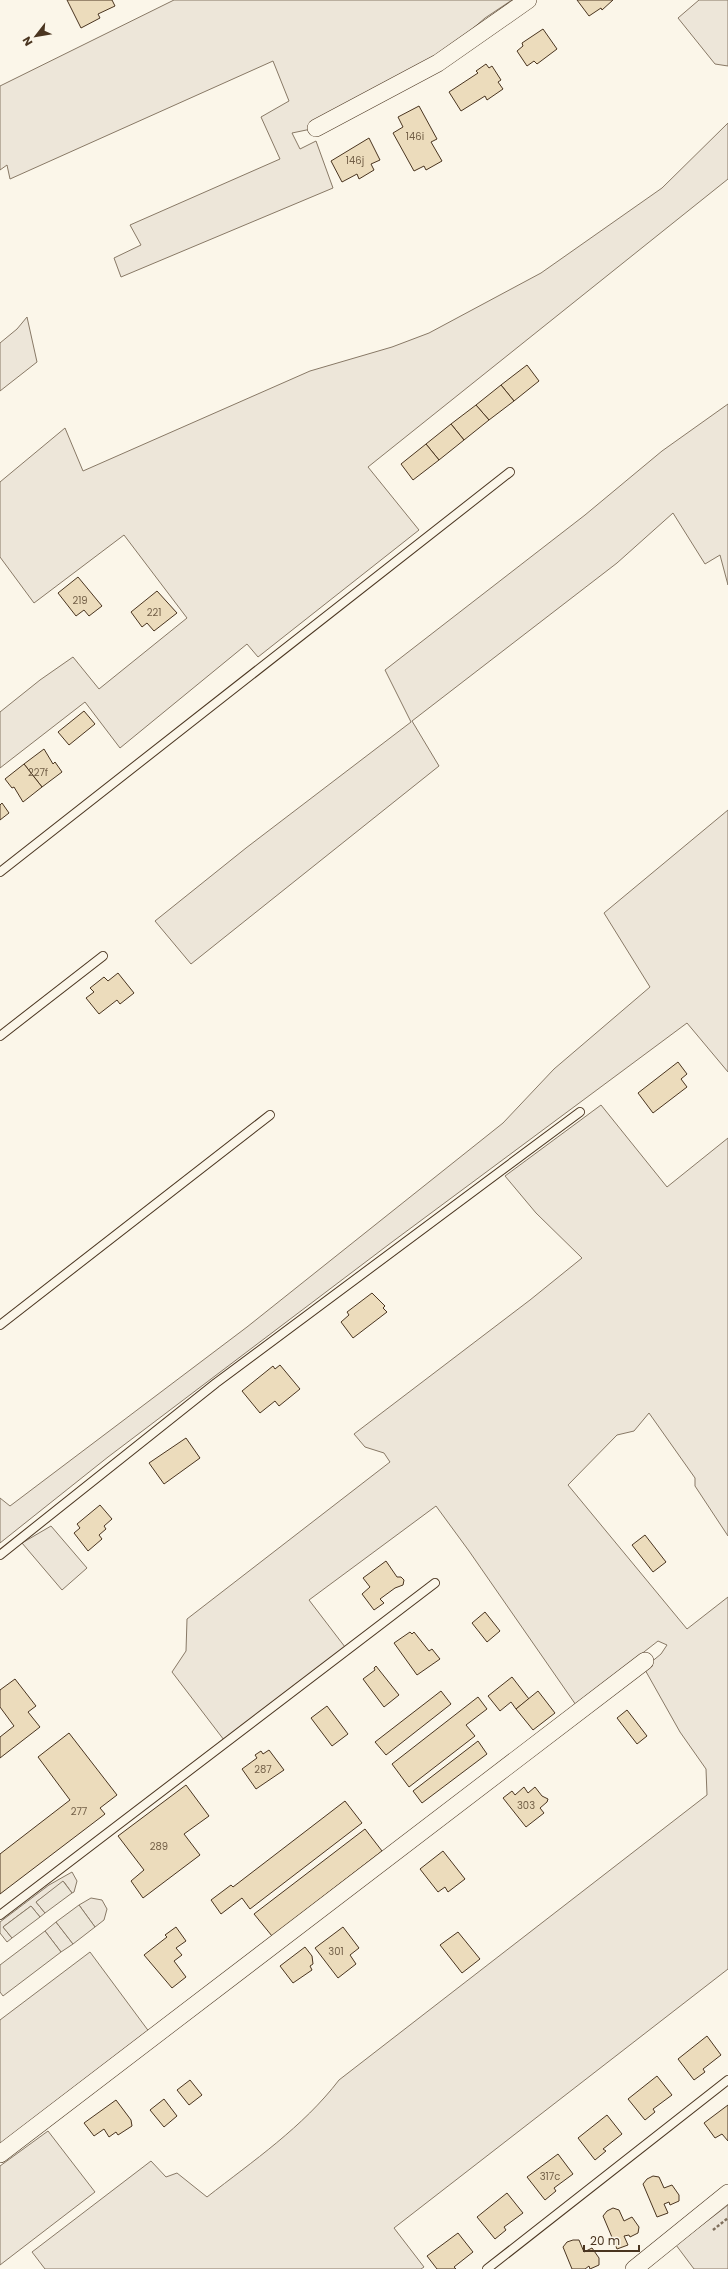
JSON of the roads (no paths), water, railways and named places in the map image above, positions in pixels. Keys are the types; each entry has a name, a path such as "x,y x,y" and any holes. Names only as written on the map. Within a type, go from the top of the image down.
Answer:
{"street":[{"path":"316,128 438,63 528,0"},
{"path":"0,2154 645,1660"},
{"path":"634,2269 728,2193"}],"lane":[{"path":"0,872 510,472"},
{"path":"0,1036 103,956"},
{"path":"0,1555 216,1383 580,1112"},
{"path":"0,1325 270,1115"},
{"path":"0,1915 435,1583"},
{"path":"487,2269 728,2080"}]}
